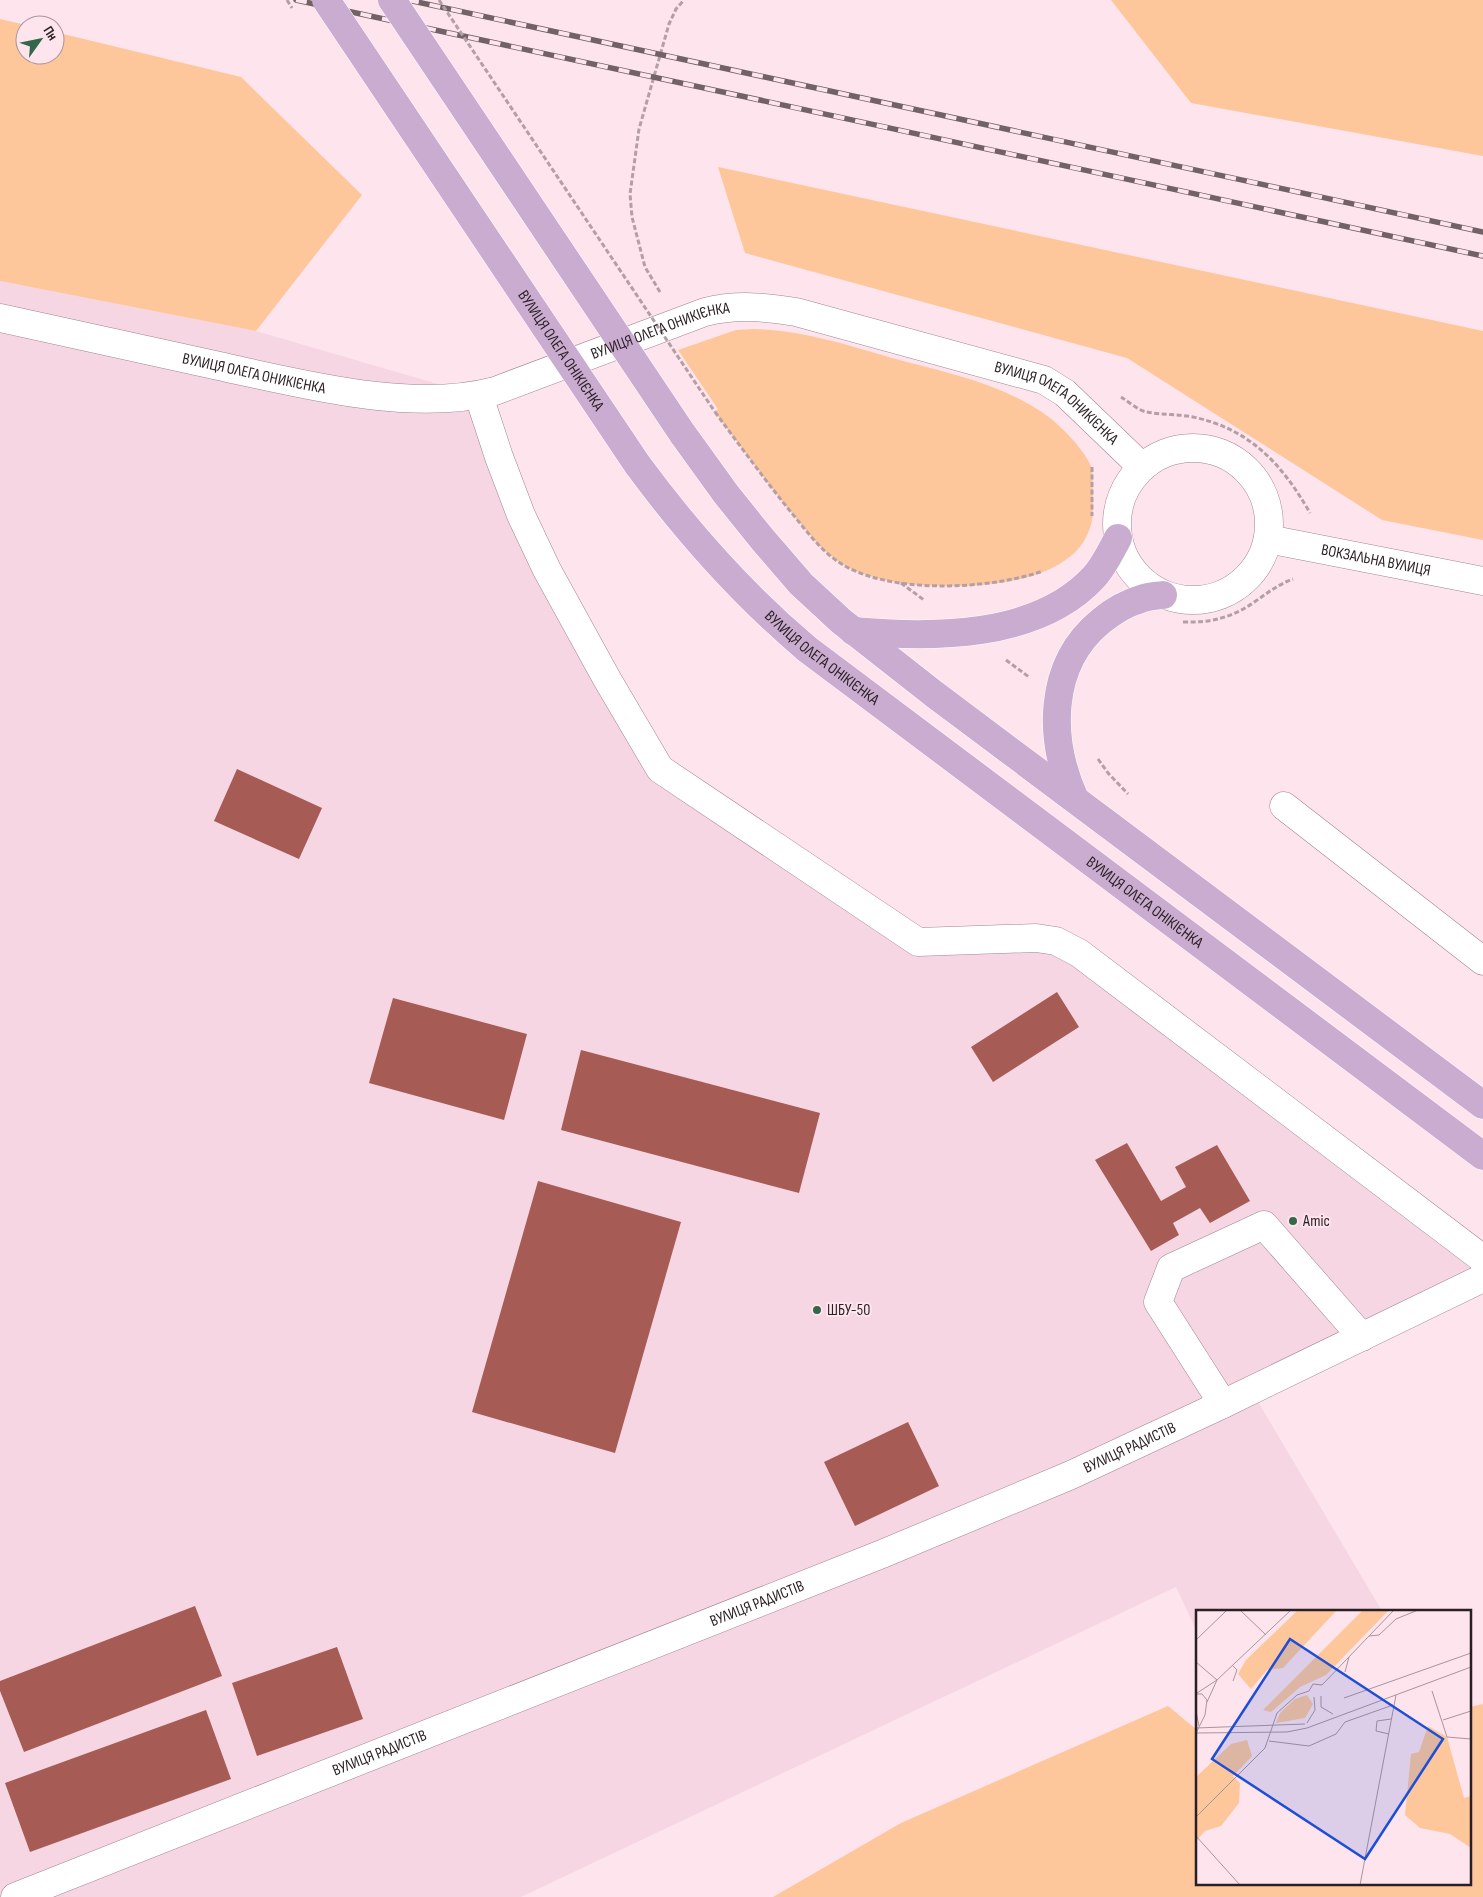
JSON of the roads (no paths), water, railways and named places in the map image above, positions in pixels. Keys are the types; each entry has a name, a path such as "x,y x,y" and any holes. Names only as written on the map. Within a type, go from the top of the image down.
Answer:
{"main road":[{"name":"ВУЛИЦЯ ОЛЕГА ОНІКІЄНКА","path":"326,0 636,464 663,500 717,564 767,614 807,648 1483,1156"},
{"path":"392,0 682,433 726,494 801,584 853,631 1483,1106"},
{"path":"853,631 894,634 954,633 986,629 1016,622 1057,606 1075,593 1095,576 1118,538"},
{"path":"1076,799 1063,766 1057,721 1062,680 1069,661 1078,645 1090,630 1106,617 1141,599 1163,595"}],"street":[{"name":"ВУЛИЦЯ ОЛЕГА ОНИКІЄНКА","path":"0,318 320,388 424,399 479,396 688,317 720,308 756,306 796,312 1044,380 1065,394 1142,467"},
{"path":"479,396 521,514 547,570 607,679 660,769 918,942 1019,937 1047,939 1066,945 1483,1259"},
{"path":"1202,448 1226,455 1247,470 1262,491 1269,514 1268,539 1265,551 1253,572 1244,581 1223,595 1200,600 1175,599 1163,595 1142,581 1124,556 1118,538 1118,512 1121,499 1133,477 1142,467 1152,459 1176,450 1202,448"},
{"name":"ВОКЗАЛЬНА ВУЛИЦЯ","path":"1268,539 1483,581"},
{"path":"1284,806 1483,961"},
{"path":"1223,1404 1158,1302 1170,1268 1264,1225 1362,1337"},
{"name":"ВУЛИЦЯ РАДИСТІВ","path":"15,1897 882,1554 1072,1474 1223,1404 1483,1278"}],"railway":[{"path":"296,0 1483,256"},
{"path":"408,0 1483,232"}],"place":[{"name":"Amic","path":"1293,1221"},
{"name":"ШБУ-50","path":"817,1310"}]}
